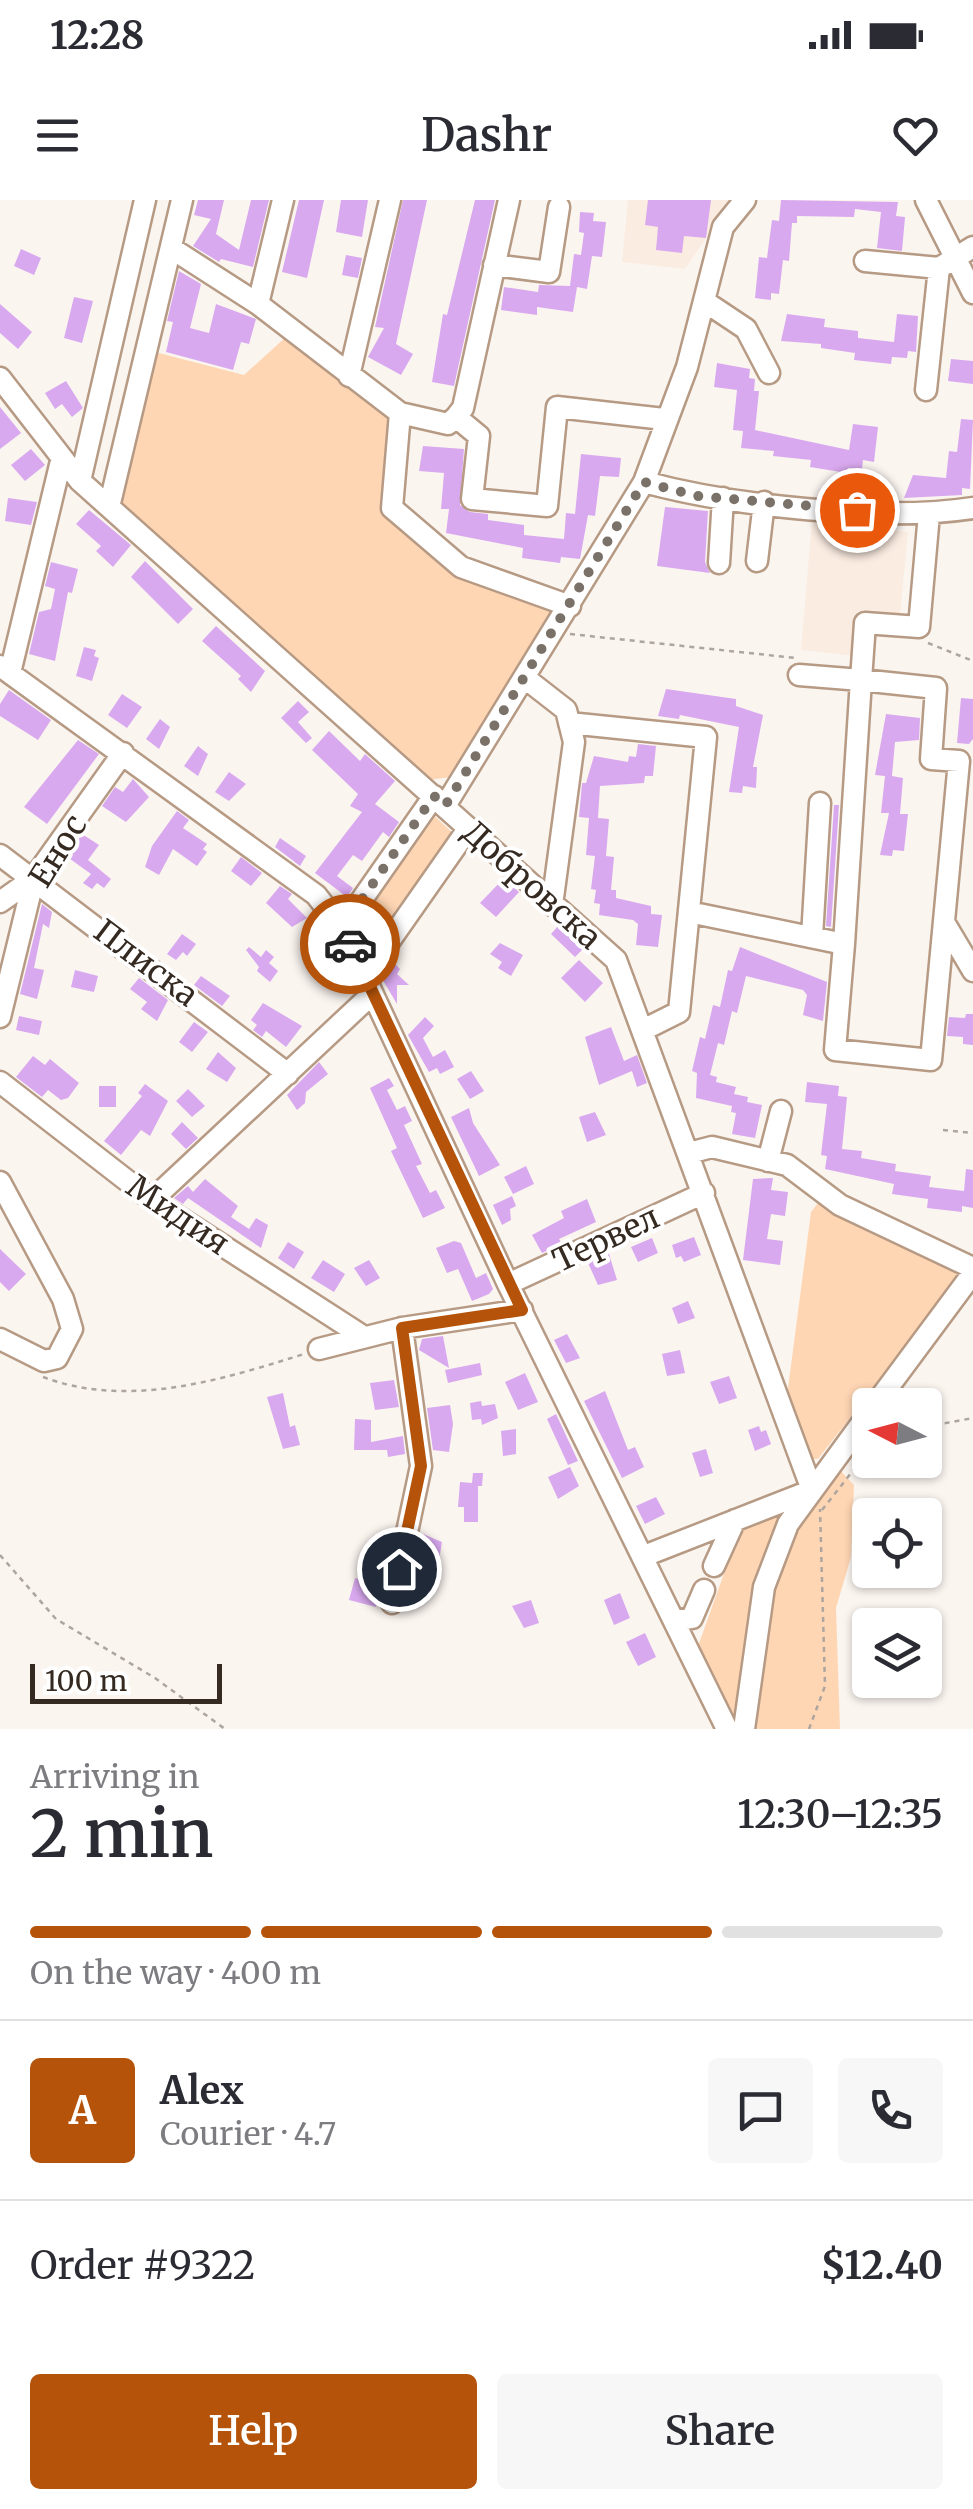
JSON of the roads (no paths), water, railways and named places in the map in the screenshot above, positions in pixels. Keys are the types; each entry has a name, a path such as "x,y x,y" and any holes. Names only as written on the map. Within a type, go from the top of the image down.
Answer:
{"street":[{"path":"80,481 145,200"},
{"path":"110,503 182,200"},
{"path":"258,304 283,200"},
{"path":"349,376 390,200"},
{"path":"171,248 258,304 400,412 448,424 463,408 509,200"},
{"path":"342,928 440,801 525,678 644,482 664,418 687,367 723,227 745,200"},
{"path":"926,200 947,264 973,293"},
{"path":"494,265 549,272 559,206"},
{"path":"865,262 947,264 973,246"},
{"path":"926,390 947,264"},
{"path":"704,302 746,328 769,373"},
{"name":"Добровска","path":"1,382 80,481 110,503 616,960 645,1029 812,1490"},
{"path":"456,418 479,436 472,499 547,506 557,408 664,418"},
{"path":"400,412 392,508 461,566 570,606"},
{"path":"61,461 5,670 124,752 316,895 342,928 508,1284 728,1729"},
{"path":"644,482 764,502 929,514 973,508"},
{"path":"720,563 723,498"},
{"path":"757,562 764,502"},
{"path":"800,674 861,680 936,688 930,759 966,762 964,809 944,922 931,1060 835,1050 844,944 861,680 866,623 919,627 929,514"},
{"path":"525,678 566,710 574,742 552,905"},
{"path":"569,723 706,737 679,1012 645,1029"},
{"name":"Енос","path":"0,1017 34,878 124,752"},
{"path":"812,937 820,804"},
{"path":"152,1200 288,1074 368,986 468,828"},
{"name":"Плиска","path":"0,855 288,1074"},
{"path":"0,902 34,878"},
{"path":"689,912 844,944"},
{"path":"944,922 973,972"},
{"name":"Мидия","path":"0,1082 152,1200 364,1337"},
{"path":"768,1161 780,1111"},
{"path":"689,1153 712,1148 787,1165 840,1204 973,1271 887,1388"},
{"path":"0,1182 63,1299 72,1329 57,1358 44,1362 0,1340"},
{"name":"Тервел","path":"508,1284 704,1193"},
{"path":"319,1349 402,1328 522,1310"},
{"path":"392,1604 421,1466 402,1328"},
{"path":"744,1729 764,1587 788,1524 852,1436"},
{"path":"644,1556 812,1490"},
{"path":"714,1566 734,1520"},
{"path":"676,1621 692,1618 704,1590"}]}
